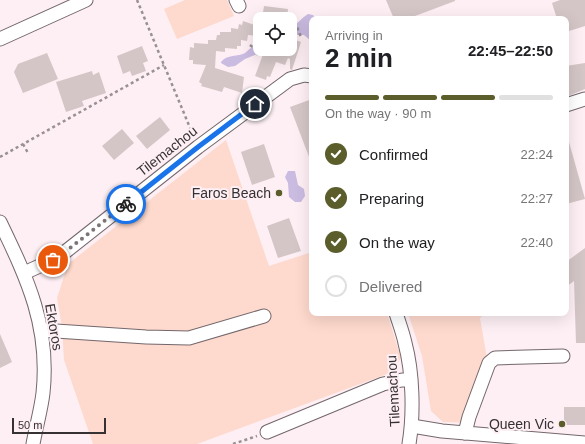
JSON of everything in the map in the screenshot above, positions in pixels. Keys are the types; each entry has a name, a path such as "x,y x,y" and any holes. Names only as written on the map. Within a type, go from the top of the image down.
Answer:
{"street":[{"path":"0,39 86,0"},
{"name":"Tilemachou","path":"24,272 53,260 65,252 198,147 290,79 297,76 309,75"},
{"path":"569,104 585,99"},
{"name":"Ektoros","path":"0,222 24,272 41,330 44,367 43,394 33,444"},
{"path":"41,330 146,338 189,338 264,316"},
{"name":"Tilemachou","path":"397,316 405,342 410,380 412,426 409,444"},
{"path":"465,433 489,362 495,358 563,356"},
{"path":"267,432 384,384 402,380 410,380"},
{"path":"412,426 465,433 585,443"}],"path":[{"path":"137,0 198,147"},
{"path":"297,27 301,37"},
{"path":"0,157 164,65"},
{"path":"23,144 28,153"},
{"path":"233,444 267,432"}],"shaded area":[{"path":"185,0 227,0 234,16 177,39 164,9"},
{"path":"308,14 314,16 309,16 309,39 304,35 297,35 297,23"},
{"path":"253,46 253,56 235,66 228,67 221,63 223,59 245,53"},
{"path":"226,140 269,266 309,253 309,316 388,316 401,358 390,373 197,444 93,444 64,360 62,327 57,298 68,264"},
{"path":"288,171 295,171 298,185 304,189 305,196 301,202 295,202 289,197 288,183 285,177"},
{"path":"409,316 482,316 480,318 489,370 472,423 443,422 431,411 422,356"}],"building":[{"path":"386,0 455,0 415,16 393,16"},
{"path":"560,0 585,0 585,26 569,31 569,16 556,16 552,3"},
{"path":"264,6 288,9 288,12 263,12"},
{"path":"243,21 253,25 253,35 248,35 247,41 241,40 241,46 237,46 237,49 225,48 225,52 216,51 215,68 244,77 242,93 224,87 222,92 201,86 202,84 199,82 206,65 193,64 193,60 189,60 190,47 194,48 194,43 208,44 208,40 216,40 217,35 220,35 220,32 231,32 231,28 238,29 239,24 242,25"},
{"path":"297,41 301,42 297,54"},
{"path":"142,46 148,61 143,63 146,71 132,76 130,71 123,74 117,56"},
{"path":"47,53 58,79 23,93 14,72 18,64"},
{"path":"262,56 296,56 292,70 290,69 290,59 288,58 285,65 276,62 270,77 267,76 266,80 255,76"},
{"path":"585,63 585,89 569,96 569,66"},
{"path":"92,71 93,75 99,72 106,93 82,101 84,106 66,112 56,82"},
{"path":"309,100 309,157 290,107"},
{"path":"160,117 170,130 147,149 136,136"},
{"path":"122,129 134,143 114,160 102,146"},
{"path":"569,142 585,199 569,203"},
{"path":"264,144 275,177 252,185 241,152"},
{"path":"289,218 301,251 278,258 267,226"},
{"path":"585,248 585,343 576,343 574,281 569,285 569,260"},
{"path":"0,334 12,362 0,368"},
{"path":"564,407 585,407 585,425 564,425"}],"way so far":[{"path":"53,260 126,204"}],"place":[{"name":"Faros Beach","path":"279,193"},
{"name":"Queen Vic","path":"562,424"}],"route":[{"path":"126,204 255,104"}]}
